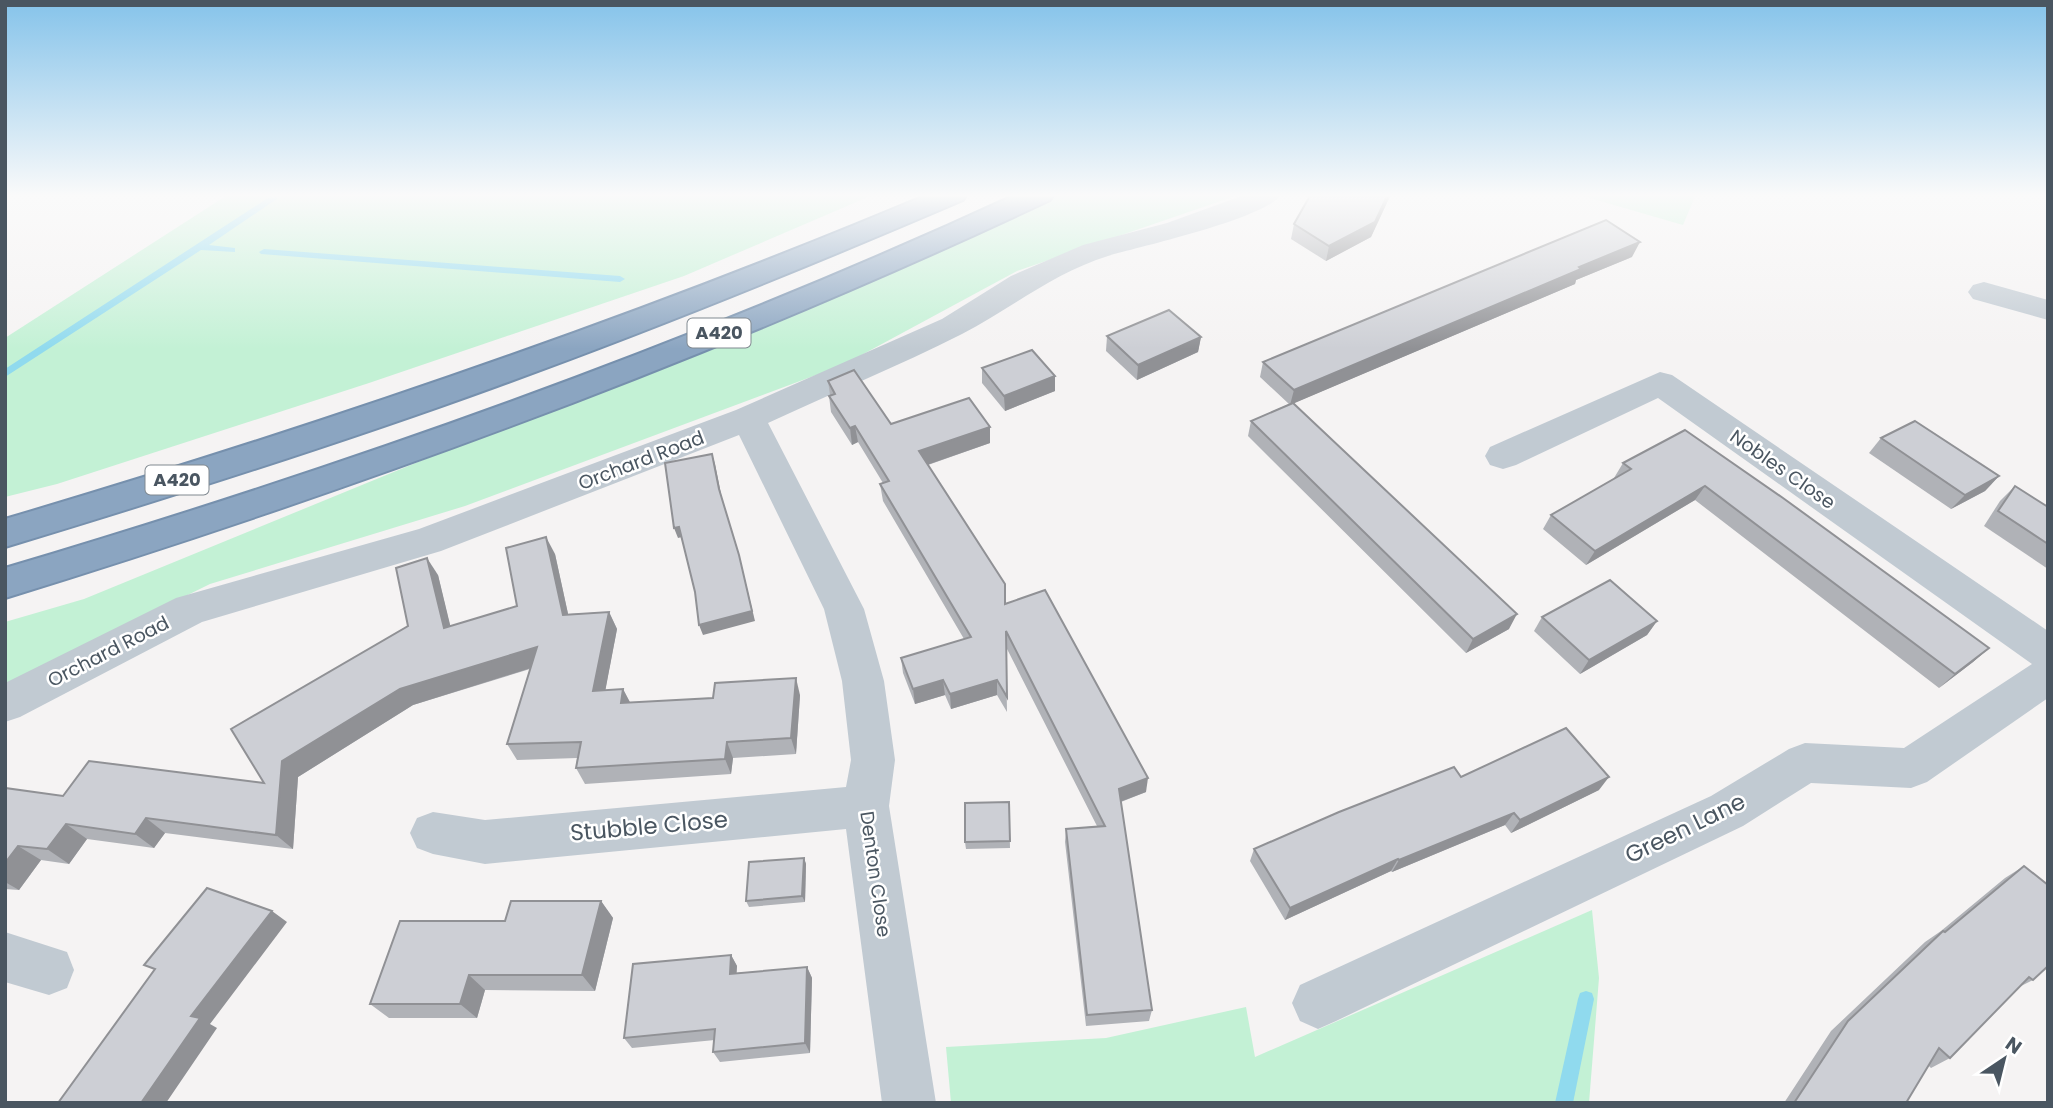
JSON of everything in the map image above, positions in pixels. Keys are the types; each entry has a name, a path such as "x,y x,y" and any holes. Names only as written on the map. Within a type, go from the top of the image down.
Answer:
{"highway":[{"name":"A420","path":"5,533 334,430 525,363 829,246"},
{"name":"A420","path":"5,583 379,461 739,326 922,246"}],"street":[{"name":"Orchard Road","path":"5,705 190,609 428,541 748,418 953,326 1022,283 1094,251 1114,246"},
{"path":"1984,292 2048,310"},
{"name":"Nobles Close","path":"1503,456 1660,383 2048,653"},
{"name":"Denton Close","path":"748,418 844,609 863,681 873,760 866,806 909,1103"},
{"name":"Green Lane","path":"1318,1003 1727,811 1805,763 1911,768 2048,675"},
{"name":"Stubble Close","path":"433,832 485,842 866,806"}],"green space":[{"path":"149,246 755,246 684,276 369,383 57,484 5,497 5,338"},
{"path":"947,246 1091,246 1017,271 843,365 465,506 210,584 5,685 5,622 84,599 440,453 781,320"},
{"path":"1592,910 1599,978 1589,1103 951,1103 946,1047 1106,1038 1246,1007 1255,1057"}],"building":[{"path":"1544,246 1631,246 1294,390 1263,362"},
{"path":"1169,310 1201,337 1138,365 1107,336"},
{"path":"1032,350 1055,376 1004,396 982,368"},
{"path":"854,370 891,424 969,398 990,427 919,451 1005,584 1005,604 1045,590 1148,778 1119,789 1152,1010 1087,1015 1066,829 1105,826 1006,631 1007,697 997,680 950,694 943,680 913,689 901,658 971,637 880,484 889,481 855,426 850,428 829,396 835,394 828,381"},
{"path":"1293,403 1517,614 1473,639 1251,421"},
{"path":"1915,421 1999,476 1965,495 1881,438"},
{"path":"1685,430 1989,648 1955,674 1705,486 1595,551 1551,515 1631,469 1623,463"},
{"path":"712,454 752,611 699,625 695,592 679,527 674,528 665,463"},
{"path":"2015,486 2048,507 2048,544 1998,511"},
{"path":"546,537 563,615 609,612 593,691 623,689 621,703 713,698 715,683 796,678 791,738 727,742 725,759 576,768 581,742 507,744 537,647 400,689 282,761 276,835 146,818 135,834 66,824 47,849 18,846 5,863 5,788 63,796 89,761 264,783 231,729 408,626 396,568 427,558 444,628 517,606 506,548"},
{"path":"1610,580 1657,621 1589,660 1542,617"},
{"path":"1566,728 1609,777 1520,820 1514,813 1398,859 1290,908 1254,849 1454,767 1461,777"},
{"path":"1009,802 1010,841 965,842 965,803"},
{"path":"804,858 802,896 746,901 749,862"},
{"path":"2024,866 2048,885 2048,966 2033,980 2029,977 1950,1058 1939,1048 1906,1103 1794,1103 1848,1021 1943,931"},
{"path":"207,888 272,911 191,1016 200,1018 141,1103 58,1103 155,969 144,965"},
{"path":"511,901 601,901 582,975 469,975 460,1004 370,1004 400,921 505,921"},
{"path":"731,955 730,974 807,967 805,1043 713,1052 715,1029 624,1038 633,964"}],"waterway":[{"path":"5,374 201,246"},
{"path":"200,247 232,250"},
{"path":"264,252 620,279"},
{"path":"1564,1103 1586,999"}]}
